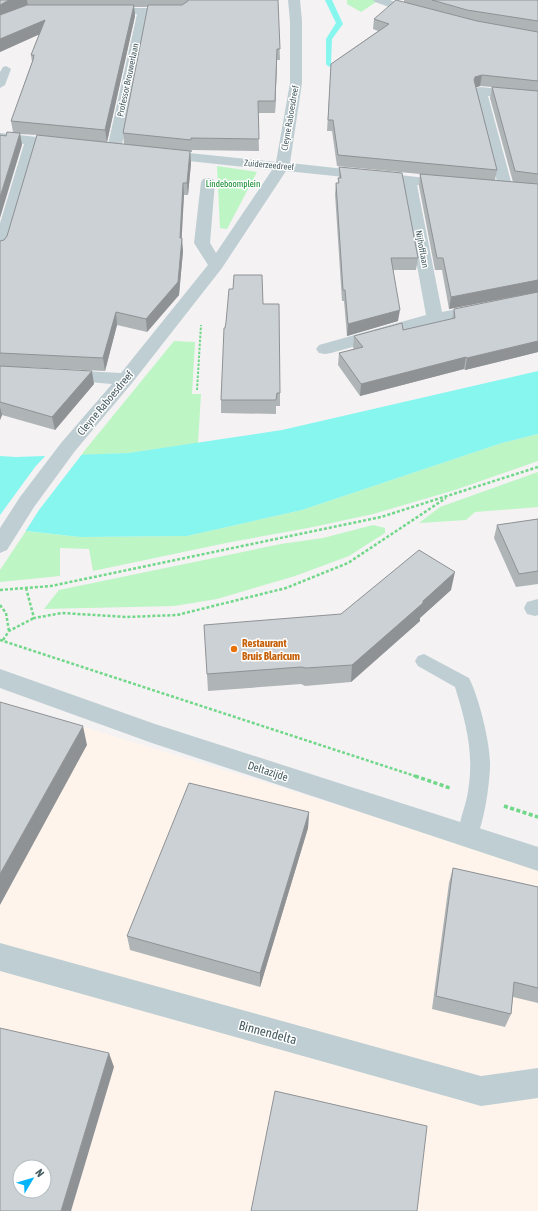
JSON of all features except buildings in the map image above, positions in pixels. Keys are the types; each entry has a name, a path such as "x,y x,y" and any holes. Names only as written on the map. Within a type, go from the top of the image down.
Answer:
{"street":[{"name":"Cleyne Raboesdreef","path":"0,545 27,502 68,447 126,379 216,265 282,166 296,83 296,21 294,0"},
{"path":"379,0 428,16"},
{"path":"97,11 182,11"},
{"name":"Professor Brouwerlaan","path":"129,151 107,148 144,11"},
{"path":"491,188 512,190 480,91 538,97"},
{"path":"0,137 80,146"},
{"path":"0,248 32,140"},
{"name":"Zuiderzeedreef","path":"144,152 461,185"},
{"name":"Nijhofflaan","path":"409,180 435,318"},
{"path":"208,182 202,243 216,265"},
{"path":"325,349 435,318 538,298"},
{"path":"47,374 126,379"},
{"name":"Deltazijde","path":"0,678 152,733 538,859"},
{"name":"Binnendelta","path":"0,958 481,1091 538,1083"}],"lane":[{"path":"0,85 6,69"},
{"path":"424,661 463,683 475,723 481,766 477,797 468,836"}],"path":[{"path":"182,308 202,309 197,390"},
{"path":"0,590 51,586 373,519 450,496 538,467"},
{"path":"450,496 348,563 286,588 177,615 127,617 62,613 34,618 9,631 1,640 538,817"},
{"path":"26,588 34,618"},
{"path":"0,604 6,613 9,631"}],"shaded area":[{"path":"0,701 538,867 538,1211 0,1211"}],"green space":[{"path":"347,0 379,0 361,12 347,4"},
{"name":"Lindeboomplein","path":"217,166 257,172 227,229 220,228"},
{"path":"174,341 195,342 192,394 201,394 198,443 128,453 81,455"},
{"path":"538,434 538,461 455,490 373,514 93,571 89,549 60,548 60,576 0,582 0,570 26,531 80,537 187,536 302,510 502,443"},
{"path":"538,472 538,507 475,512 466,520 419,523 440,507"},
{"path":"373,525 385,528 385,533 349,556 295,576 217,599 174,606 44,609 59,590 281,544 323,538"}],"water":[{"path":"325,0 332,0 343,24 332,39 331,63 334,66 333,68 326,64 326,39 336,23"},
{"path":"538,371 538,434 502,443 302,510 187,536 80,537 0,528 0,456 16,457 128,453 282,430"}],"pier":[{"path":"83,453 39,510 25,532 0,530 0,515 35,467 47,454"}],"place":[{"name":"Restaurant Bruis Blaricum","path":"234,649"}]}
